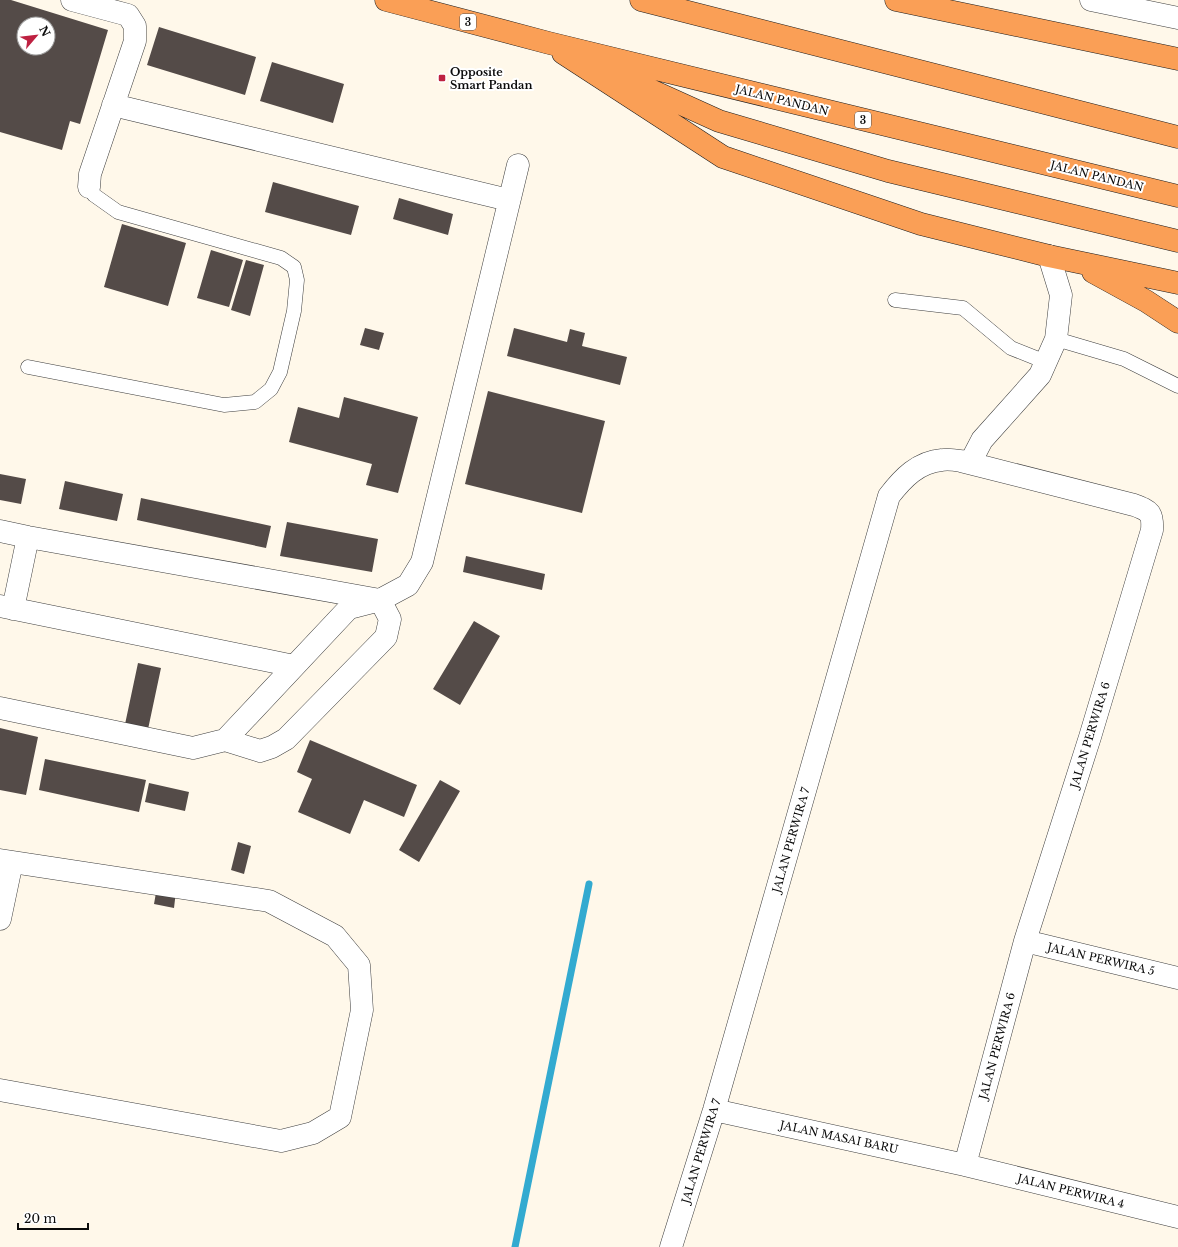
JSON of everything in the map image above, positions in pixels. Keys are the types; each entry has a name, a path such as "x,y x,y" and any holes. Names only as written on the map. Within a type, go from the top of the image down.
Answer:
{"highway":[{"name":"JALAN PANDAN","path":"386,0 549,43 1178,196"},
{"path":"641,0 1178,137"},
{"path":"896,0 1178,59"},
{"path":"549,43 719,121 888,170 1178,242"},
{"path":"549,43 723,157 921,224 1049,256 1178,283"},
{"path":"1071,261 1146,301 1178,322"}],"street":[{"path":"72,0 128,15 135,26 135,41 90,174 89,187"},
{"path":"1091,0 1178,18"},
{"path":"113,105 509,200"},
{"path":"225,740 349,608 380,600 408,586 422,562 518,165"},
{"path":"970,463 982,440 1040,375 1056,338 1061,295 1049,256"},
{"name":"JALAN PERWIRA 6","path":"943,459 970,463 1134,505 1148,510 1153,519 1152,530 1094,723 1025,941 965,1165"},
{"name":"JALAN PERWIRA 7","path":"671,1247 714,1110 889,496 913,470 925,464 943,459"},
{"path":"0,531 380,600"},
{"path":"28,537 6,608 294,666"},
{"path":"0,708 193,748 225,740 260,751 272,747 286,739 386,637 390,619 380,600"},
{"path":"0,919 6,861 269,901 334,936 359,965 362,1010 340,1117 313,1133 281,1141 0,1090"},
{"name":"JALAN PERWIRA 5","path":"1025,941 1178,978"},
{"name":"JALAN MASAI BARU","path":"714,1110 965,1165"},
{"name":"JALAN PERWIRA 4","path":"965,1165 1178,1217"}],"lane":[{"path":"28,367 224,405 255,402 271,389 280,372 294,311 297,280 294,267 281,258 118,212 94,195 89,187"},
{"path":"895,300 963,308 1011,348 1046,362"},
{"path":"1056,338 1124,359 1178,386"}],"building":[{"path":"0,0 11,0 108,30 80,124 70,121 62,150 0,132"},
{"path":"159,27 256,57 245,95 147,65"},
{"path":"272,62 344,84 333,123 260,101"},
{"path":"273,182 359,206 351,235 265,212"},
{"path":"399,198 453,214 448,235 393,219"},
{"path":"122,224 186,243 168,306 104,287"},
{"path":"211,250 243,260 229,307 197,298"},
{"path":"246,260 264,265 250,316 231,310"},
{"path":"365,328 384,333 379,350 360,345"},
{"path":"514,328 567,342 570,329 585,333 582,346 627,357 620,385 507,356"},
{"path":"488,391 605,421 582,513 465,484"},
{"path":"344,397 418,417 398,493 366,485 372,464 289,442 298,407 339,418"},
{"path":"0,474 26,479 21,504 0,500"},
{"path":"65,481 123,494 117,521 59,509"},
{"path":"141,498 271,526 266,548 137,520"},
{"path":"287,522 378,539 372,572 280,556"},
{"path":"466,556 545,574 542,590 463,572"},
{"path":"474,621 500,636 460,705 433,689"},
{"path":"138,663 161,668 147,734 124,729"},
{"path":"0,728 38,737 26,795 0,790"},
{"path":"310,740 417,785 404,817 364,800 350,834 298,812 312,779 297,772"},
{"path":"45,759 146,780 139,812 39,790"},
{"path":"440,780 460,791 419,862 399,850"},
{"path":"149,783 189,792 185,811 145,802"},
{"path":"238,842 251,846 244,874 231,870"},
{"path":"157,887 176,891 174,908 154,904"}],"waterway":[{"path":"515,1247 589,884"}],"place":[{"name":"Opposite Smart Pandan","path":"442,78"}]}
